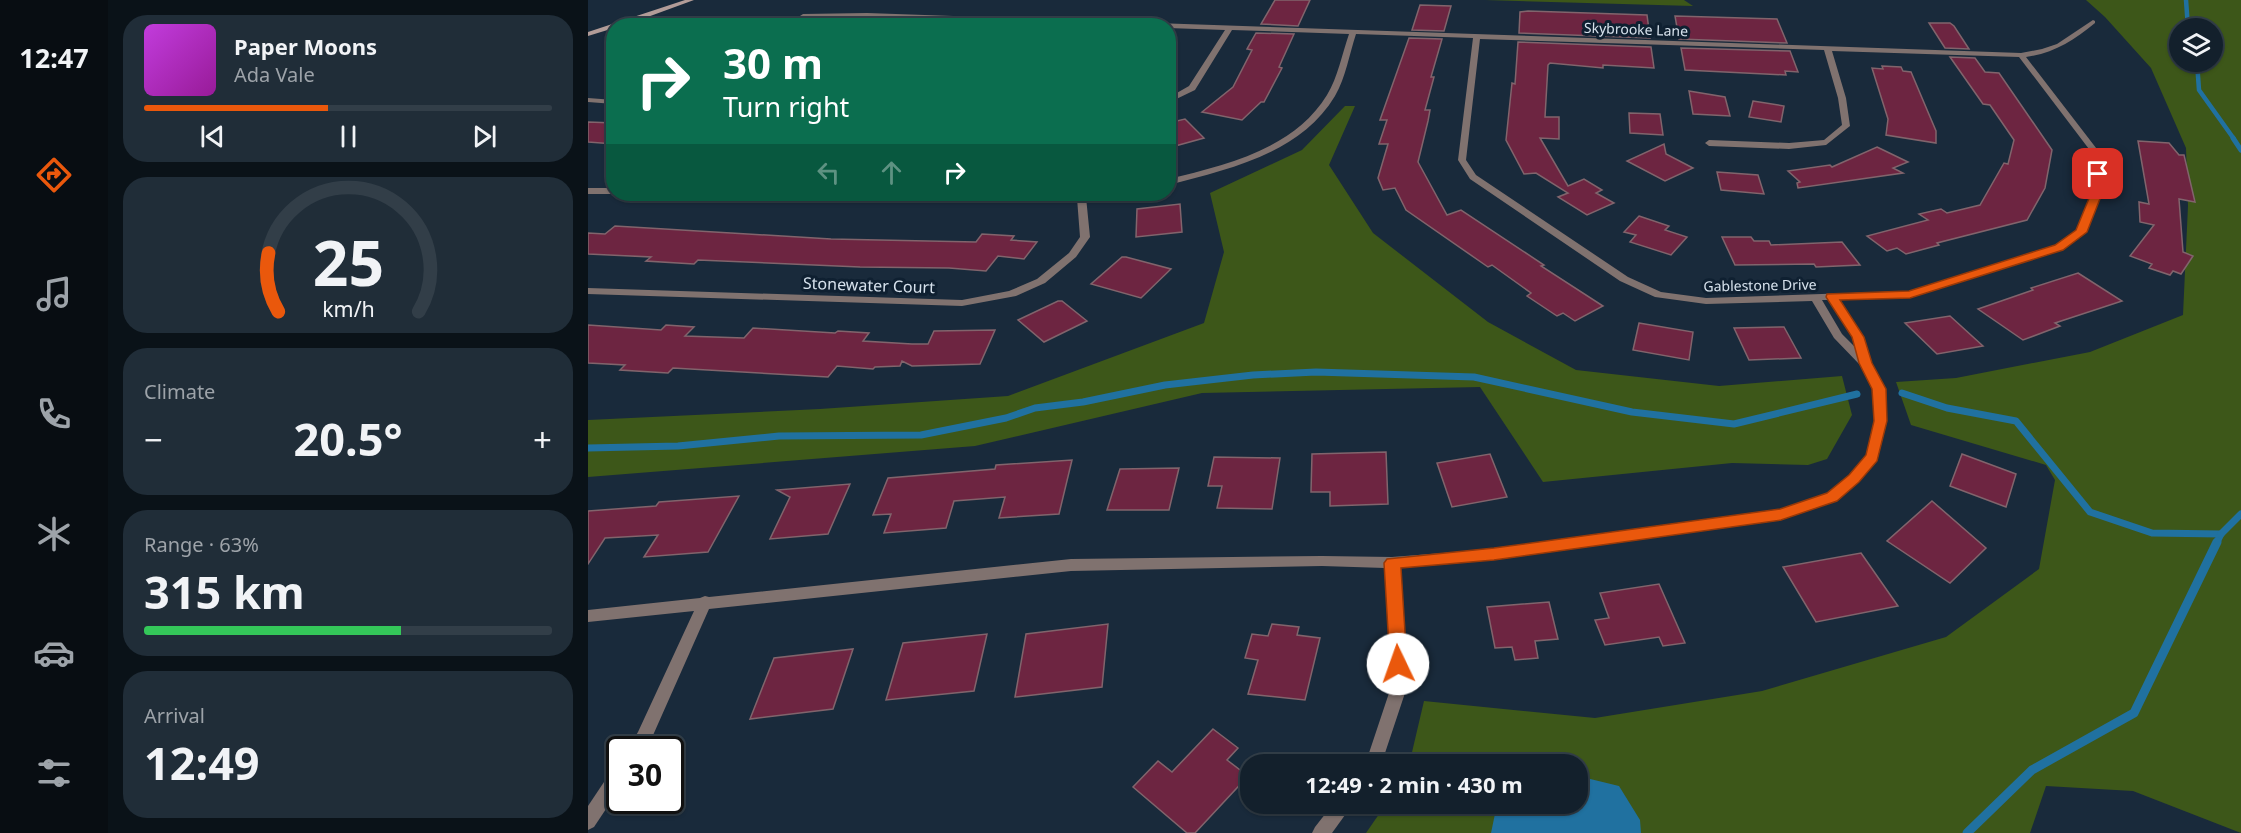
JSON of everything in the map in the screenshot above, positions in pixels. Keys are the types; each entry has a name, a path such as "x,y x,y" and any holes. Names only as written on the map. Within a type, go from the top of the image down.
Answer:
{"main road":[{"path":"673,0 690,0"},
{"path":"637,18 690,0"},
{"path":"588,34 606,28"}],"street":[{"name":"Skybrooke Lane","path":"803,16 867,15 949,18"},
{"name":"Skybrooke Lane","path":"1176,26 2020,55 2044,52 2062,46 2093,22"},
{"path":"1176,97 1192,88 1230,28"},
{"path":"1176,180 1215,170 1274,149 1310,124 1331,95 1353,32"},
{"name":"Gablestone Drive","path":"1477,36 1462,160 1473,177 1624,279 1659,295 1706,301 1910,294 2059,247 2081,232 2097,191 2099,157 2020,55"},
{"path":"1709,143 1789,146 1826,142 1846,126 1842,98 1827,47"},
{"path":"588,100 606,101"},
{"path":"588,191 606,191"},
{"name":"Stonewater Court","path":"588,291 962,303 1002,296 1041,281 1072,255 1085,237 1082,201"},
{"path":"1815,297 1838,336 1865,363"},
{"path":"588,616 705,602 1071,566 1322,561 1392,563 1494,554 1781,515 1832,497 1854,478 1872,457 1881,421 1879,389 1865,363 1858,337 1832,297"},
{"path":"1377,754 1400,684 1392,563"},
{"path":"644,736 705,602"},
{"path":"588,821 606,794"},
{"path":"1321,833 1336,814"}],"green space":[{"path":"1485,0 1684,0 1693,6"},
{"path":"2086,0 2241,0 2241,833 2133,791 2046,786 2030,833 1366,833 1379,814 1588,814 1588,754 1412,754 1424,701 1595,718 1762,691 1946,637 2039,569 2055,480 2046,465 1911,425 1896,382 1956,378 2090,352 2183,315 2188,206 2186,148 2151,68 2105,17"},
{"path":"1345,106 1355,106 1329,165 1373,233 1488,322 1576,370 1719,386 1842,376 1852,415 1827,459 1808,465 1732,463 1543,482 1480,387 1202,393 975,446 588,477 588,420 820,409 1008,396 1204,323 1224,252 1210,193 1302,150"}],"water":[{"path":"1588,778 1619,786 1640,820 1641,833 1491,833 1495,814 1588,814"}],"building":[{"path":"1275,0 1310,0 1298,26 1261,24"},
{"path":"1420,5 1451,6 1444,31 1412,30"},
{"path":"1520,12 1647,15 1650,38 1519,33"},
{"path":"1675,16 1777,19 1787,43 1679,39"},
{"path":"1929,23 1950,23 1969,49 1945,48"},
{"path":"1256,33 1294,34 1279,67 1282,68 1264,102 1261,102 1242,120 1202,112 1233,87 1252,50 1247,49"},
{"path":"1409,38 1442,39 1431,77 1434,77 1425,110 1430,110 1418,162 1447,215 1461,210 1603,306 1575,321 1563,313 1557,316 1527,296 1531,293 1492,265 1488,267 1406,210 1395,188 1383,190 1378,178 1388,144 1379,144 1387,120 1380,120"},
{"path":"1518,42 1651,47 1654,68 1603,65 1603,68 1550,63 1548,65 1545,117 1559,117 1559,139 1540,138 1568,186 1584,179 1602,190 1596,193 1614,203 1587,215 1558,197 1568,193 1536,173 1524,174 1506,140 1512,83 1515,84"},
{"path":"1681,48 1790,51 1798,72 1785,71 1786,75 1685,70"},
{"path":"1950,57 1975,58 1985,72 1999,73 2052,150 2045,188 2027,220 1937,243 1939,245 1906,254 1897,248 1887,251 1867,236 1928,220 1919,214 1941,209 1947,213 1980,205 2004,163 2008,164 2014,140 1990,105 1983,104"},
{"path":"1882,66 1901,67 1903,71 1911,72 1936,131 1936,143 1886,135 1888,119 1872,68 1883,69"},
{"path":"1689,91 1725,97 1730,116 1693,114"},
{"path":"1753,101 1784,106 1781,122 1749,117"},
{"path":"1629,113 1660,114 1663,135 1630,133"},
{"path":"1185,119 1204,138 1176,146 1176,121"},
{"path":"588,122 606,123 606,143 588,142"},
{"path":"2138,141 2169,143 2179,155 2184,155 2195,202 2179,199 2183,252 2193,256 2181,274 2173,271 2170,275 2149,268 2152,264 2130,256 2154,225 2140,222 2139,202 2149,204"},
{"path":"1664,144 1666,154 1693,168 1665,181 1627,161"},
{"path":"1877,147 1908,162 1893,168 1903,173 1798,188 1797,183 1800,182 1788,171 1830,165 1832,167"},
{"path":"1717,172 1758,175 1764,194 1721,190"},
{"path":"1180,204 1182,232 1136,237 1137,209"},
{"path":"1639,216 1669,226 1665,230 1687,237 1671,255 1630,242 1636,235 1624,232"},
{"path":"615,226 831,239 976,242 982,234 1014,236 1011,240 1037,242 1024,259 998,256 986,271 698,260 694,264 646,261 651,257 588,254 588,233 605,234"},
{"path":"1722,237 1751,237 1754,241 1769,241 1771,245 1842,242 1860,265 1816,267 1814,264 1735,265"},
{"path":"1122,257 1171,269 1141,298 1091,284"},
{"path":"2078,273 2122,301 2055,323 2060,326 2023,340 1978,309 2033,290 2031,288"},
{"path":"1062,301 1087,321 1044,342 1018,320"},
{"path":"1950,316 1983,346 1937,354 1905,323"},
{"path":"1639,323 1693,332 1689,360 1633,350"},
{"path":"588,325 661,330 666,325 694,327 685,336 744,338 753,328 835,333 838,331 869,333 863,341 912,344 928,344 934,331 995,330 980,364 912,366 902,361 900,366 873,369 837,366 828,377 673,368 668,373 620,370 625,365 588,363"},
{"path":"1784,327 1801,358 1749,360 1734,328"},
{"path":"1386,452 1388,504 1330,506 1330,492 1311,492 1312,454"},
{"path":"1490,454 1507,497 1452,507 1437,463"},
{"path":"1962,454 2016,474 2006,507 1950,486"},
{"path":"1214,457 1280,458 1272,509 1217,508 1222,486 1208,486"},
{"path":"1072,460 1059,514 999,518 1005,497 954,501 946,528 884,533 891,514 873,515 888,478 995,469 996,465"},
{"path":"1179,468 1169,510 1107,510 1120,469"},
{"path":"850,484 828,534 770,539 790,497 777,490"},
{"path":"739,496 708,552 644,557 658,535 605,538 588,564 588,511 656,506 659,502"},
{"path":"1932,501 1986,548 1950,583 1887,541"},
{"path":"1861,553 1898,606 1816,622 1783,567"},
{"path":"1659,584 1685,643 1663,646 1659,637 1605,645 1595,620 1609,618 1600,593"},
{"path":"1549,602 1558,639 1535,641 1538,658 1515,660 1512,647 1495,648 1487,607"},
{"path":"1108,624 1102,687 1015,697 1026,634"},
{"path":"1272,624 1299,627 1297,635 1320,638 1305,700 1248,694 1258,660 1245,658 1252,634 1268,636"},
{"path":"987,634 974,691 886,700 903,643"},
{"path":"853,649 833,709 750,719 774,658"},
{"path":"1213,729 1238,748 1227,760 1240,770 1240,785 1195,833 1187,833 1133,787 1158,761 1172,772"}],"waterway":[{"path":"2186,0 2187,18"},
{"path":"2198,72 2199,90 2234,139"},
{"path":"2233,138 2241,150"},
{"path":"588,448 678,446 779,436 921,435 1006,418 1035,408 1083,402 1165,385 1253,375 1316,372 1474,377 1632,412 1734,424 1857,394"},
{"path":"1902,393 1947,408 2016,421 2090,512 2152,533 2221,534"},
{"path":"2221,534 2241,514"},
{"path":"2217,542 2221,534"},
{"path":"1967,833 2032,770 2134,713 2217,542"}],"route":[{"path":"1398,664 1392,563 1494,554 1781,515 1832,497 1854,478 1872,457 1881,421 1879,389 1865,363 1858,337 1832,297 1910,294 2059,247 2081,232 2097,191 2098,174"}]}
